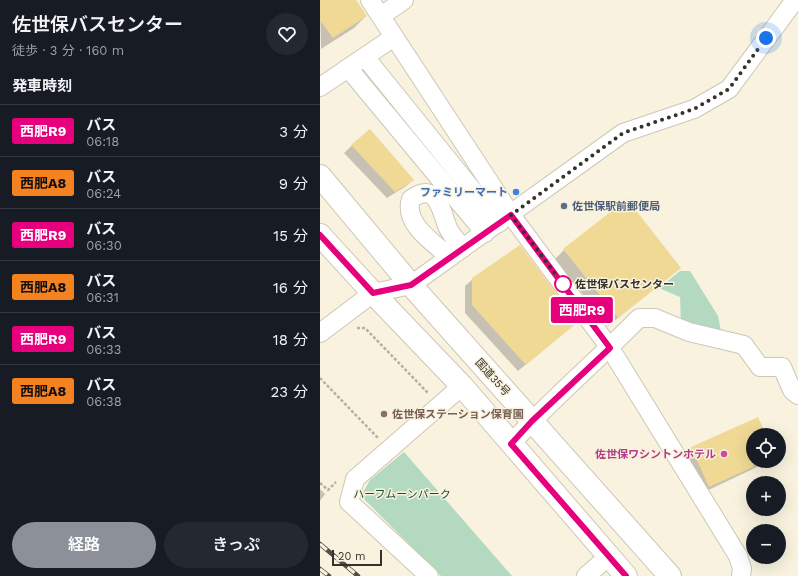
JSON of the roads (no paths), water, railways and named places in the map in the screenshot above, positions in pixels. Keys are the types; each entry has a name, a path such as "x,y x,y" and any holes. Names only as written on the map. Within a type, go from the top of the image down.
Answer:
{"highway":[{"name":"国道35号","path":"320,176 411,285 670,576"},
{"path":"320,235 462,386 608,557 626,576"}],"street":[{"path":"370,0 394,37 499,224"},
{"path":"381,16 404,0"},
{"path":"320,333 373,293 411,285 499,224 623,133 694,109 729,89 794,0"},
{"path":"320,87 394,37"},
{"path":"365,57 499,224"},
{"path":"348,68 499,224 610,348 738,556 742,569 741,576"},
{"path":"511,444 532,421 610,348 639,318 655,318 689,332 744,345 760,367 782,367 792,390 798,394"},
{"path":"429,576 349,502 355,479 462,386"},
{"path":"586,576 608,557"}],"railway":[{"path":"320,544 358,576"},
{"path":"320,569 329,576"}],"place":[{"name":"ファミリーマート","path":"516,192"},
{"name":"佐世保駅前郵便局","path":"564,206"},
{"name":"佐世保バスセンター","path":"563,284"},
{"name":"佐世保ステーション保育園","path":"384,414"},
{"name":"佐世保ワシントンホテル","path":"724,454"}],"park label":[{"name":"ハーフムーンパーク","path":"402,494"}]}
